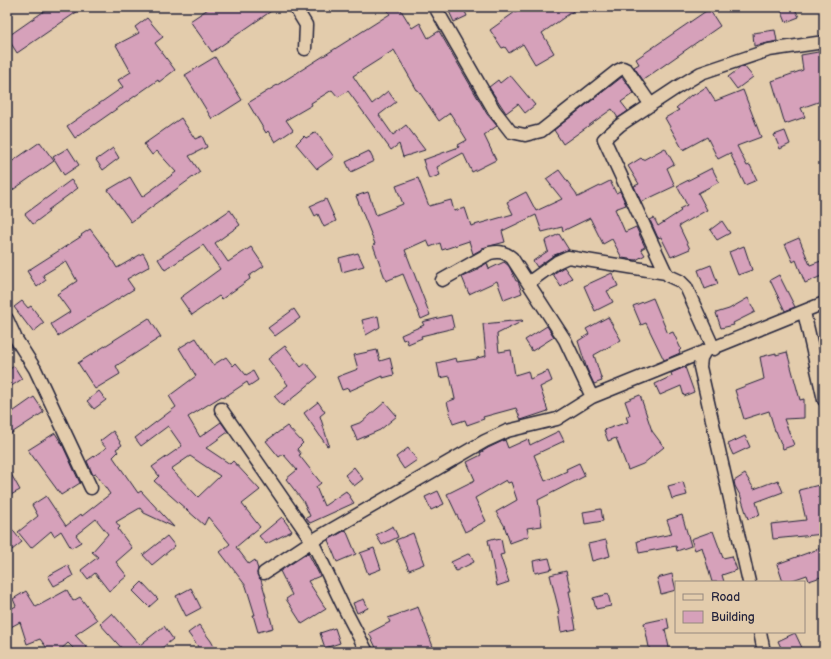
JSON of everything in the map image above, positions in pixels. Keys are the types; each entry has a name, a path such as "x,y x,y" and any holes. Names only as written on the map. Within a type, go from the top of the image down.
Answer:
{"street":[{"path":"295,7 306,25 306,49"},
{"path":"435,7 494,110 511,132 525,135 541,131 622,68 627,70 651,105"},
{"path":"709,350 686,287 680,281 666,273 604,139 620,126 701,73 769,50 824,42"},
{"path":"442,280 490,253 507,253 512,258 543,304 565,340 592,397"},
{"path":"528,283 557,262 568,258 666,273"},
{"path":"264,572 312,541 485,441 507,431 557,419 592,397 824,303"},
{"path":"804,312 824,400"},
{"path":"7,319 12,342 35,369 91,488"},
{"path":"709,350 701,358 700,367 749,581"},
{"path":"221,409 312,541 367,652"},
{"path":"760,633 764,652"}],"building":[{"path":"50,7 84,7 17,53 7,37"},
{"path":"211,7 277,7 212,52 190,21"},
{"path":"385,7 399,7 412,28 420,23 428,38 439,31 487,114 497,126 484,135 496,160 472,172 463,153 437,167 440,175 429,179 423,160 459,147 458,145 467,140 450,113 439,121 417,90 394,50 353,76 372,104 388,91 396,102 379,115 393,135 406,125 425,150 403,157 399,144 391,150 348,91 338,97 332,90 311,103 312,105 286,120 293,130 275,142 268,131 266,133 248,103 390,14"},
{"path":"447,7 463,7 467,16 454,22"},
{"path":"522,7 579,7 542,33 554,53 535,64 523,44 509,53 505,47 502,48 490,30"},
{"path":"787,7 794,7 799,17 786,22 781,10"},
{"path":"709,9 720,26 643,80 634,67 639,64 636,59"},
{"path":"147,18 163,37 155,43 175,70 159,82 158,80 75,138 67,126 123,87 118,80 131,72 116,45 139,33 135,27"},
{"path":"775,30 777,41 754,46 753,33"},
{"path":"824,51 824,100 801,108 805,117 785,124 772,81 803,70 801,55"},
{"path":"215,57 242,100 212,119 185,75"},
{"path":"744,66 753,77 737,89 728,77"},
{"path":"510,75 535,105 525,113 518,104 506,113 489,87 498,80 500,83"},
{"path":"622,77 634,93 621,102 628,111 618,118 612,109 563,144 554,130"},
{"path":"706,87 715,101 743,90 761,137 737,146 747,166 750,165 757,180 745,185 730,153 718,159 707,137 683,150 665,118 679,110 676,108 691,95 692,96"},
{"path":"181,118 195,139 202,136 207,147 189,156 200,172 131,222 108,190 130,177 142,197 176,172 157,151 152,155 144,144"},
{"path":"785,131 790,144 780,149 774,135"},
{"path":"316,132 334,157 317,169 296,144 304,136 306,138"},
{"path":"40,142 54,161 7,194 7,165"},
{"path":"68,148 79,165 64,175 53,157"},
{"path":"113,148 119,158 103,170 96,160"},
{"path":"665,148 674,164 667,168 675,186 641,202 634,186 639,184 628,166 641,158 643,160"},
{"path":"369,151 374,161 351,172 346,162"},
{"path":"712,168 719,182 698,193 707,210 679,226 690,249 671,257 661,237 658,238 650,220 654,218 658,226 681,211 679,209 687,205 677,186"},
{"path":"559,170 578,197 610,181 616,193 620,191 626,205 615,209 625,232 636,227 645,247 641,249 645,255 636,260 622,258 612,239 603,244 590,218 563,231 562,227 542,232 536,215 502,231 505,242 482,248 473,254 469,241 442,250 440,243 430,247 427,240 405,250 430,315 421,319 403,274 386,281 373,245 375,244 356,196 368,192 376,215 403,204 396,186 418,178 429,206 451,200 454,211 465,208 471,226 513,214 507,202 526,192 536,211 562,199 546,179"},
{"path":"71,180 78,188 48,210 49,212 33,224 25,214"},
{"path":"326,199 336,221 324,227 318,214 315,216 310,206"},
{"path":"230,210 240,225 215,243 228,262 251,247 264,266 249,276 250,279 222,299 219,296 192,315 180,298 220,269 203,245 165,270 158,259"},
{"path":"722,221 730,233 717,240 710,230"},
{"path":"90,229 117,268 143,253 150,266 127,279 134,289 58,336 51,324 70,312 57,294 77,281 66,261 43,275 46,280 37,287 27,271 82,236 81,235"},
{"path":"559,234 569,250 554,255 537,267 533,261 548,251 545,241"},
{"path":"799,238 810,265 821,261 824,267 824,275 805,283 796,260 793,262 785,244"},
{"path":"744,246 752,270 738,275 729,252"},
{"path":"358,253 364,266 342,272 339,258"},
{"path":"504,262 509,266 516,281 518,281 522,293 504,300 497,281 469,294 462,277 478,270 487,263 489,269"},
{"path":"711,265 718,284 705,289 698,270"},
{"path":"564,267 572,278 561,287 553,274"},
{"path":"612,273 618,286 607,291 613,302 595,311 584,286"},
{"path":"779,275 795,307 785,311 770,280"},
{"path":"653,298 668,334 673,332 681,349 679,351 680,353 664,360 646,323 641,325 633,306"},
{"path":"748,298 755,312 733,323 734,325 721,328 716,313 729,309"},
{"path":"22,301 28,308 31,306 44,323 33,332 14,307"},
{"path":"294,309 300,318 275,336 268,328"},
{"path":"451,315 454,328 421,336 422,338 408,344 406,339 403,340 401,335 424,325 422,322"},
{"path":"378,316 380,327 366,335 362,320"},
{"path":"608,317 621,340 594,355 602,381 594,384 587,369 578,341 589,334 586,329"},
{"path":"149,318 161,337 116,366 120,374 95,389 78,363"},
{"path":"523,321 497,334 499,352 511,350 515,375 528,371 530,379 548,371 552,381 540,387 548,411 521,420 516,408 483,417 484,419 467,425 465,420 453,424 447,402 455,399 450,376 440,378 437,363 456,358 457,362 486,356 483,324"},
{"path":"547,326 554,337 532,351 525,340"},
{"path":"196,338 213,365 226,357 233,366 236,363 246,375 253,371 258,380 249,386 247,382 223,398 222,396 188,417 200,437 221,422 228,432 206,448 230,464 233,461 260,490 242,504 260,527 236,547 249,564 255,560 258,569 257,574 261,580 273,628 258,632 253,615 255,615 246,586 220,552 230,544 208,517 204,525 154,481 159,476 152,467 182,446 168,426 141,446 135,438 176,407 169,396 196,376 179,348","holes":["190,456 220,476 198,497 171,469"]},
{"path":"285,346 301,367 306,363 318,377 283,406 274,396 288,385 268,359"},
{"path":"377,350 380,361 390,358 394,375 383,378 383,376 349,391 348,388 342,390 337,377 358,369 354,355"},
{"path":"787,352 800,400 804,399 804,418 784,419 794,445 783,449 775,431 769,411 744,419 735,390 764,379 760,357"},
{"path":"14,366 22,379 7,389 7,371"},
{"path":"685,367 694,392 684,396 681,386 660,395 655,384 672,376 671,373"},
{"path":"99,391 106,400 94,409 87,401"},
{"path":"640,395 652,431 664,447 643,464 628,470 616,438 608,441 604,430 628,422 626,416 630,415 625,401"},
{"path":"34,397 44,412 7,436 7,416"},
{"path":"318,402 325,412 320,416 329,445 327,446 304,413"},
{"path":"385,402 397,416 380,430 357,440 351,426 362,422"},
{"path":"287,426 303,443 297,449 301,454 299,455 321,483 316,487 324,506 346,491 354,503 310,523 306,518 310,516 303,501 286,479 297,470 283,454 279,457 266,441"},
{"path":"113,431 122,445 116,449 118,452 113,457 138,493 141,491 174,527 144,513 140,508 116,522 120,527 118,529 132,548 116,562 127,576 109,591 95,573 88,579 81,570 98,557 92,552 108,534 96,519 76,535 81,542 71,548 61,531 54,536 51,531 31,548 18,532 38,516 32,505 46,496 66,526 81,514 82,516 110,494 96,474 93,475 87,461 106,448 100,441"},
{"path":"559,431 564,441 534,455 545,481 567,471 566,469 579,463 585,476 538,500 542,526 527,528 529,536 510,543 504,525 496,512 517,500 511,482 508,483 506,480 475,498 486,521 465,532 447,494 475,480 467,462 481,455 480,453 488,448 505,440 508,448 528,439 530,445"},
{"path":"55,433 62,444 80,483 61,495 28,450"},
{"path":"745,436 750,447 733,455 728,444"},
{"path":"408,448 417,460 404,469 396,457"},
{"path":"7,467 20,490 7,497"},
{"path":"354,467 363,479 354,486 345,475"},
{"path":"745,474 754,489 778,480 783,492 756,502 760,515 748,519 734,481"},
{"path":"683,482 687,495 672,499 668,486"},
{"path":"819,485 821,494 824,494 824,534 773,539 771,524 806,520 799,490"},
{"path":"438,491 444,504 431,510 425,497"},
{"path":"601,509 603,521 585,524 583,512"},
{"path":"682,515 691,546 677,551 676,546 639,553 637,541 672,534 667,520"},
{"path":"282,517 292,531 266,544 259,536"},
{"path":"7,523 22,542 12,550 7,544"},
{"path":"393,526 398,537 382,545 376,535"},
{"path":"346,530 356,554 337,562 328,540"},
{"path":"713,531 723,558 732,556 737,570 722,575 724,581 712,581 702,547 695,550 691,539"},
{"path":"413,533 424,564 409,570 396,540"},
{"path":"167,536 175,546 152,565 143,555"},
{"path":"495,538 496,540 501,539 504,554 500,555 509,582 497,586 488,540"},
{"path":"606,540 610,556 592,561 588,544"},
{"path":"824,547 824,576 809,581 807,575 790,581 783,581 777,564"},
{"path":"374,548 381,569 368,574 360,553"},
{"path":"308,553 320,576 308,581 326,609 302,624 286,599 292,595 280,571"},
{"path":"470,553 474,562 456,571 451,562"},
{"path":"549,558 552,569 535,573 533,561"},
{"path":"68,565 73,576 54,586 48,576"},
{"path":"566,571 571,591 569,591 576,629 561,632 559,611 550,575"},
{"path":"672,574 675,590 661,594 657,578"},
{"path":"142,582 158,599 149,607 133,591"},
{"path":"191,588 201,608 186,616 176,596"},
{"path":"67,590 73,601 80,597 97,620 75,635 91,652 77,652 68,643 58,652 50,652 40,639 27,644 20,622 7,629 7,611 16,606 13,599 26,591 36,607"},
{"path":"608,594 611,606 596,609 593,598"},
{"path":"364,599 368,608 357,613 353,603"},
{"path":"418,607 435,652 378,652 369,633 390,622 388,618"},
{"path":"112,613 140,645 164,626 173,639 157,652 125,652 100,624"},
{"path":"667,618 669,628 665,629 670,652 650,652 644,623"},
{"path":"199,625 217,652 202,652 188,633"},
{"path":"335,628 340,643 325,648 320,633"},
{"path":"795,633 804,652 783,652 778,641"}]}
